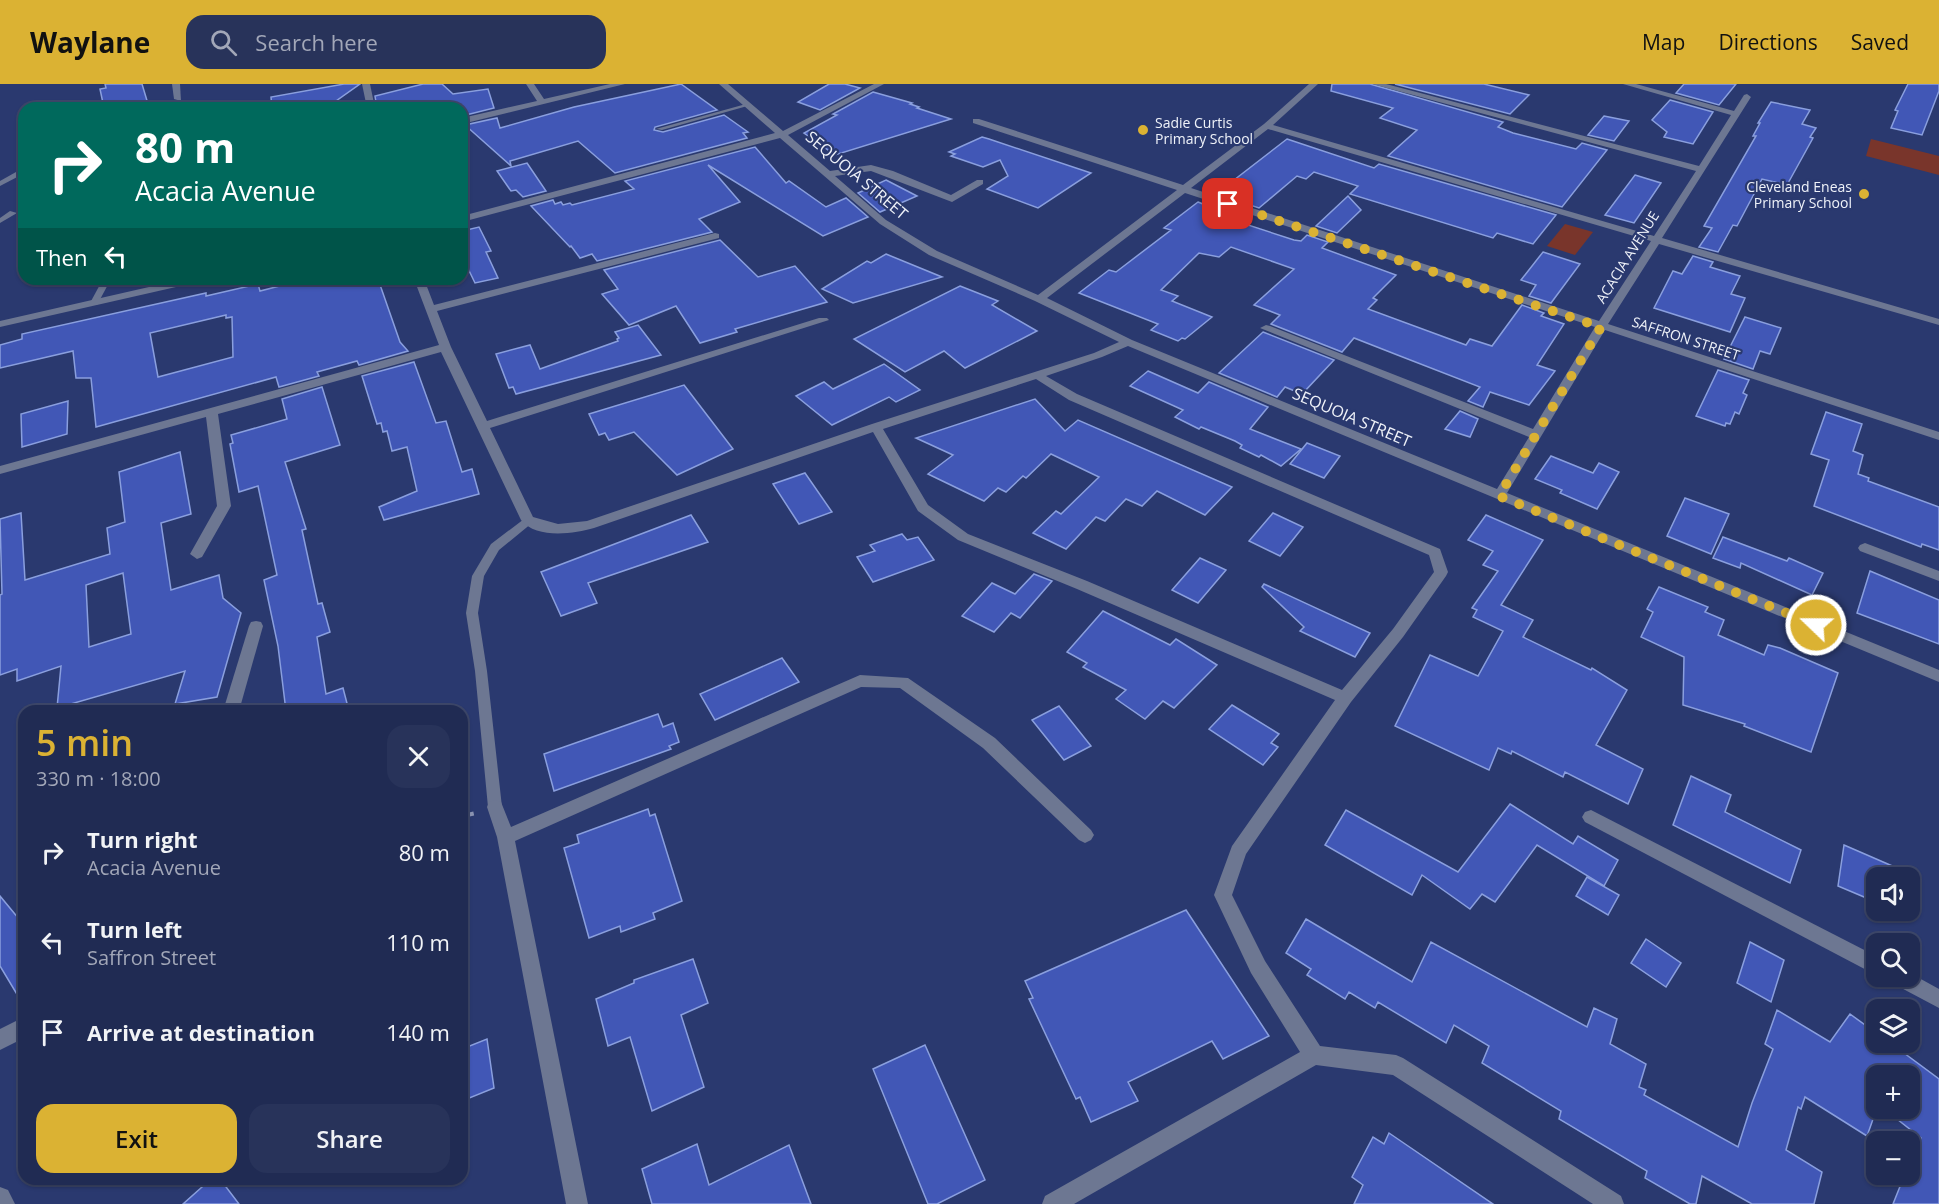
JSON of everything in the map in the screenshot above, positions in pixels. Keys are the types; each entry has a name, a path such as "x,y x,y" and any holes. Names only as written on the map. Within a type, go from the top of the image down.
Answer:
{"street":[{"path":"176,84 178,99"},
{"path":"366,84 370,102"},
{"path":"530,84 542,102"},
{"path":"468,119 621,84"},
{"name":"SEQUOIA STREET","path":"723,84 883,222 933,253 1039,299 1128,342 1939,676"},
{"path":"468,217 783,134 880,84"},
{"path":"1039,299 1267,126 1314,84"},
{"path":"1376,84 1700,169"},
{"path":"1627,84 1736,114"},
{"name":"ACACIA AVENUE","path":"1499,496 1601,327 1747,97"},
{"name":"SAFFRON STREET","path":"976,121 1939,436"},
{"path":"1267,126 1939,322"},
{"path":"829,174 871,168 890,173 952,199 980,182"},
{"path":"430,309 715,236"},
{"path":"0,324 172,285"},
{"path":"421,285 445,346 528,520 542,528 564,530 589,525 876,427 1098,355 1128,342"},
{"path":"483,426 823,320"},
{"path":"1266,328 1536,435"},
{"path":"0,470 445,346"},
{"path":"1037,375 1073,397 1435,552 1441,572 1398,633 1345,698 1238,852 1223,895 1258,967 1314,1055"},
{"path":"197,554 224,506 211,411"},
{"path":"876,427 923,508 963,537 1082,585 1345,698"},
{"path":"1865,548 1939,576"},
{"path":"233,705 256,626"},
{"path":"506,837 860,681 903,682 989,743 1085,834"},
{"path":"495,807 506,837 577,1204"},
{"path":"1591,817 1866,961"},
{"path":"1917,987 1939,999"},
{"path":"0,1040 18,1030"},
{"path":"1053,1204 1314,1055 1396,1065 1613,1204"},
{"path":"0,1198 4,1204"}],"lane":[{"path":"660,129 748,105"},
{"path":"0,184 18,175"},
{"path":"0,221 13,213"},
{"path":"94,303 104,285"},
{"path":"495,807 481,671 472,613 478,576 495,547 528,520"}],"shaded area":[{"path":"1871,139 1939,156 1939,175 1866,156"},
{"path":"1565,224 1593,232 1575,255 1547,246"}],"building":[{"path":"105,84 142,84 147,102 103,102 100,89 106,88"},
{"path":"344,84 360,84 334,102 271,102 271,97"},
{"path":"423,84 442,84 453,94 488,89 494,108 468,114 468,102 376,102 375,96"},
{"path":"681,84 717,110 655,127 654,130 663,132 724,115 748,132 743,133 747,138 615,173 578,141 510,161 511,166 468,128 468,124 497,118 500,128 574,107"},
{"path":"829,84 845,84 860,88 820,110 798,102"},
{"path":"1332,84 1370,84 1503,122 1498,127 1513,133 1576,149 1582,143 1607,150 1562,207 1388,156 1417,130 1380,118 1393,108 1331,91"},
{"path":"1395,84 1484,84 1529,95 1510,114"},
{"path":"1684,84 1736,84 1719,105 1676,93"},
{"path":"1908,84 1939,84 1939,91 1922,135 1891,128 1898,111 1895,110"},
{"path":"873,92 912,103 910,104 919,107 917,108 951,119 835,155 804,133"},
{"path":"1670,100 1713,112 1693,144 1664,137 1667,132 1652,120"},
{"path":"1771,102 1810,110 1802,124 1816,128 1810,137 1813,138 1787,185 1762,179 1737,226 1733,225 1718,252 1699,247 1712,228 1704,226 1756,136 1753,136 1760,123 1758,123"},
{"path":"1604,116 1629,121 1614,141 1588,135"},
{"path":"982,137 1091,173 1038,208 987,189 1008,176 1000,160 983,167 951,156 955,154 949,152"},
{"path":"1287,139 1374,168 1379,164 1556,215 1533,244 1497,233 1493,238 1350,194 1358,186 1314,172 1306,179 1297,176 1259,208 1216,194"},
{"path":"755,147 786,183 789,181 826,207 846,198 868,217 823,236 708,165 740,202 699,219 712,232 597,261 592,254 580,258 531,206 553,200 555,204 561,202 563,205 570,203 572,205 634,189 625,181"},
{"path":"527,163 546,191 523,197 516,190 511,191 497,171"},
{"path":"1635,175 1661,183 1634,223 1605,215"},
{"path":"886,180 917,196 880,212 858,193"},
{"path":"1348,196 1361,210 1337,233 1316,226"},
{"path":"1198,202 1203,204 1205,202 1249,216 1246,219 1250,220 1247,222 1250,223 1248,225 1294,240 1301,241 1307,235 1328,242 1322,248 1396,275 1373,298 1377,300 1368,309 1466,345 1470,339 1492,346 1522,305 1544,313 1541,316 1564,324 1537,365 1555,371 1529,405 1490,392 1483,407 1468,401 1480,387 1354,338 1342,352 1271,324 1280,315 1254,305 1294,269 1231,247 1219,257 1199,253 1161,290 1178,296 1172,301 1212,317 1185,339 1178,341 1151,330 1158,324 1079,293 1109,270 1116,272 1171,230 1164,228"},
{"path":"479,227 491,251 486,252 498,278 475,283 468,268 468,230"},
{"path":"720,240 758,277 795,266 827,302 735,329 737,332 700,343 676,306 629,325 602,294 618,289 604,270"},
{"path":"1543,252 1580,264 1551,303 1529,296 1536,285 1521,280"},
{"path":"886,254 942,277 853,303 822,289 867,261 871,263"},
{"path":"1693,256 1713,262 1710,267 1740,276 1731,294 1745,298 1730,332 1654,308 1673,271 1682,274"},
{"path":"254,285 258,285 260,291 283,285 380,285 400,342 408,351 359,365 357,361 317,372 319,376 279,387 276,377 96,427 91,378 76,378 73,351 0,368 0,345 22,339 22,334 206,293 206,296","holes":["226,315 226,318 232,317 233,357 158,377 150,333"]},
{"path":"960,286 998,301 992,305 1037,331 965,368 944,351 905,372 854,339"},
{"path":"1745,317 1781,328 1770,354 1760,351 1753,369 1724,359"},
{"path":"638,325 661,355 516,394 513,387 509,388 496,354 530,345 540,369 618,341 619,338 615,332"},
{"path":"1263,332 1334,360 1302,394 1285,387 1277,397 1219,373"},
{"path":"414,362 436,423 446,421 462,472 472,469 479,494 384,520 379,507 417,491 407,447 392,451 387,431 383,432 381,423 377,424 362,376"},
{"path":"884,364 920,390 896,402 889,397 832,425 796,396 824,382 833,389"},
{"path":"1718,370 1749,380 1743,393 1747,395 1739,414 1735,412 1730,424 1726,423 1725,426 1696,416"},
{"path":"1148,371 1198,393 1209,382 1268,407 1250,429 1301,449 1281,466 1261,455 1259,457 1240,448 1242,445 1235,441 1201,427 1199,429 1175,417 1183,410 1130,386"},
{"path":"684,385 733,449 677,475 634,432 609,440 605,433 599,435 589,414"},
{"path":"322,387 340,445 285,462 306,529 302,530 318,604 322,603 330,632 317,637 326,694 343,688 347,705 285,705 278,646 264,580 277,575 258,486 239,492 230,444 233,443 231,435 287,419 282,399"},
{"path":"1035,399 1065,431 1078,420 1232,487 1205,515 1157,491 1142,506 1126,499 1105,521 1096,517 1066,549 1033,533 1056,511 1061,514 1099,477 1051,454 1026,478 1023,476 1006,492 998,488 984,501 928,474 953,455 916,438"},
{"path":"68,401 67,434 22,447 21,414"},
{"path":"1460,411 1478,419 1470,437 1445,429"},
{"path":"1826,412 1862,424 1853,451 1863,455 1858,474 1869,478 1868,481 1939,507 1939,550 1922,544 1921,547 1814,506 1829,460 1811,454"},
{"path":"1307,443 1340,456 1324,478 1290,464"},
{"path":"180,452 191,514 161,523 171,590 219,575 223,598 241,613 217,697 175,704 185,671 67,705 57,705 61,666 17,681 17,669 0,675 0,595 2,594 0,519 21,513 25,580 110,554 107,528 125,522 119,472","holes":["123,573 131,634 89,647 86,585"]},
{"path":"1551,456 1593,473 1599,463 1619,472 1597,509 1560,493 1562,490 1535,479"},
{"path":"805,473 832,512 799,524 773,484"},
{"path":"1685,498 1729,514 1711,554 1667,536"},
{"path":"1273,513 1303,527 1280,556 1249,541"},
{"path":"691,515 708,542 588,583 597,603 561,616 541,572"},
{"path":"1486,515 1543,540 1501,605 1533,620 1523,637 1591,670 1592,668 1627,690 1596,745 1643,769 1628,804 1565,772 1563,777 1512,751 1511,754 1498,748 1489,770 1395,726 1430,655 1478,676 1503,631 1473,617 1477,610 1472,608 1498,571 1483,565 1493,551 1468,540"},
{"path":"902,534 907,540 918,537 934,560 873,582 857,557 875,551 870,545"},
{"path":"1723,537 1787,561 1789,558 1823,573 1812,595 1741,563 1740,568 1713,558"},
{"path":"1200,558 1226,570 1198,603 1172,590"},
{"path":"1870,571 1939,600 1939,644 1857,613"},
{"path":"1034,574 1052,581 1020,618 1011,613 994,632 962,616 992,583 1015,594"},
{"path":"1264,584 1370,633 1355,657 1300,631 1304,627 1262,587"},
{"path":"1659,587 1708,607 1705,612 1724,620 1718,635 1764,655 1768,645 1780,648 1838,673 1811,752 1744,726 1745,724 1683,705 1684,657 1641,637 1653,612 1647,609"},
{"path":"1103,611 1170,645 1176,639 1217,665 1174,708 1163,701 1145,719 1116,699 1126,690 1083,667 1087,663 1067,652"},
{"path":"782,658 799,682 715,720 700,694"},
{"path":"1232,705 1279,734 1271,743 1278,747 1263,765 1209,729"},
{"path":"1059,706 1091,746 1064,760 1032,720"},
{"path":"658,714 663,727 673,723 679,742 669,746 671,749 554,791 544,754"},
{"path":"1691,776 1731,795 1725,812 1801,850 1790,883 1673,825"},
{"path":"1510,804 1573,844 1578,836 1618,860 1604,886 1537,845 1495,902 1482,894 1470,909 1422,875 1412,895 1325,845 1346,810 1458,872"},
{"path":"648,809 650,816 655,814 682,901 653,913 655,919 621,932 620,926 589,938 564,848 579,843 577,835"},
{"path":"1844,845 1895,867 1866,867 1866,898 1838,886"},
{"path":"1587,877 1619,895 1608,915 1576,896"},
{"path":"0,896 18,918 18,996 0,966"},
{"path":"1186,910 1269,1036 1223,1059 1212,1041 1128,1082 1138,1101 1091,1122 1080,1097 1076,1099 1029,999 1033,998 1025,981"},
{"path":"1306,919 1412,982 1431,942 1587,1027 1594,1008 1617,1019 1610,1044 1646,1064 1639,1087 1646,1090 1644,1095 1738,1147 1773,1049 1765,1044 1777,1010 1830,1042 1850,1014 1866,1026 1866,1053 1904,1053 1939,1079 1939,1204 1893,1204 1901,1185 1920,1185 1920,1131 1912,1131 1897,1119 1920,1119 1920,1065 1866,1065 1866,1119 1873,1119 1866,1135 1805,1097 1801,1109 1798,1107 1786,1150 1822,1172 1814,1204 1752,1204 1702,1176 1696,1204 1690,1204 1645,1178 1647,1171 1559,1119 1561,1111 1482,1063 1489,1046 1454,1025 1446,1043 1378,1002 1375,1008 1349,992 1345,999 1307,975 1311,969 1286,953"},
{"path":"1646,939 1681,963 1666,987 1631,963"},
{"path":"1750,942 1784,960 1771,1002 1737,983"},
{"path":"693,959 708,1003 681,1015 704,1087 652,1111 630,1037 608,1046 596,999 634,983 634,980"},
{"path":"487,1039 494,1088 468,1099 468,1047"},
{"path":"925,1045 985,1180 937,1204 928,1204 873,1069"},
{"path":"1389,1133 1493,1204 1354,1204 1363,1185 1352,1177 1373,1137 1384,1144"},
{"path":"697,1144 709,1185 789,1145 811,1204 652,1204 642,1169"},
{"path":"204,1185 225,1185 239,1204 183,1204"}],"place":[{"name":"Sadie Curtis Primary School","path":"1143,130"},
{"name":"Cleveland Eneas Primary School","path":"1864,194"}],"route":[{"path":"1228,204 1601,327 1499,496 1816,625"}]}
